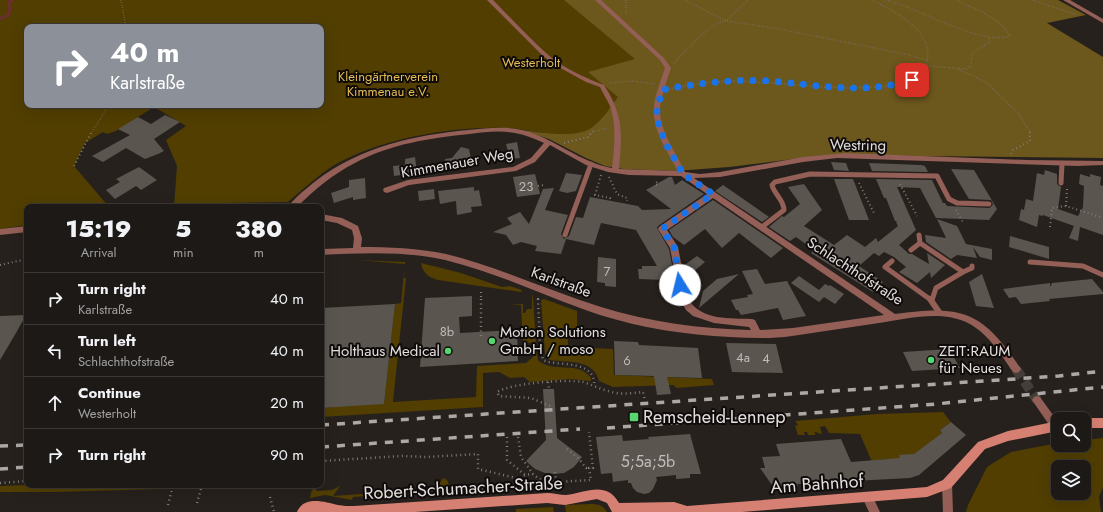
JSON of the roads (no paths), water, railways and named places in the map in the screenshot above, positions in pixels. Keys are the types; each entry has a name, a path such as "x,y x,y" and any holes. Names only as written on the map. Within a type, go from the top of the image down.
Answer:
{"street":[{"path":"490,0 544,54 557,64 588,81 602,86 613,106 617,126 612,172"},
{"path":"598,0 662,60 668,68 657,111 659,127 683,174"},
{"path":"1066,0 1103,21"},
{"name":"Kimmenauer Weg","path":"295,204 318,182 342,166 361,156 406,142 449,134 509,130 524,133 556,146 600,168 612,172"},
{"name":"Kimmenauer Weg","path":"386,190 408,183 514,169 533,160 548,143"},
{"name":"Westring","path":"612,172 703,176 836,156 1102,165"},
{"name":"Schlachthofstraße","path":"683,174 895,318 939,312 958,315 983,327 995,339 1016,369"},
{"path":"713,194 662,229 674,247 678,277 684,300 686,305 698,316 752,323 757,334"},
{"path":"324,218 339,220 355,228 358,238 357,250"},
{"path":"0,232 24,229"},
{"name":"Karlstraße","path":"324,252 357,250 403,251 446,258 487,269 608,314 652,324 715,332 757,334 790,332 895,318"},
{"path":"1037,400 1051,418"},
{"path":"1091,423 1103,423"},
{"path":"948,512 948,484 982,444 1008,436 1051,427"},
{"name":"Am Bahnhof","path":"618,510 674,507 686,512 867,498 917,494 940,488 948,484"},
{"name":"Robert-Schumacher-Straße","path":"302,512 316,505 322,505 338,510 354,511 517,499 547,498 565,500 597,494 606,496 618,510"},
{"path":"867,498 875,512"}],"lane":[{"path":"566,235 591,164"},
{"path":"1061,183 1062,164"},
{"path":"762,227 784,210 784,205 773,190 772,185 775,182 810,174 937,176 949,199 957,203 989,204"},
{"path":"919,235 920,243 963,272"},
{"path":"912,250 920,243"},
{"name":"Schlachthofstraße","path":"892,261 885,267 932,300 939,312"},
{"path":"1030,262 1083,266 1103,275"},
{"path":"932,300 936,288 972,268 972,266"}],"waterway":[{"path":"0,19 8,15 10,9 9,2 13,0"}],"tunnel":[{"path":"1016,369 1037,400"}],"railway":[{"path":"324,425 1059,376 1103,371"},
{"path":"607,428 936,404 1103,387"},
{"path":"324,447 580,429"},
{"path":"0,446 24,445"},
{"path":"0,469 24,467"}],"place":[{"name":"Motion Solutions GmbH / moso","path":"492,341"},
{"name":"Holthaus Medical","path":"448,351"},
{"name":"ZEIT:RAUM für Neues","path":"931,360"},
{"name":"Remscheid-Lennep","path":"634,417"}],"park label":[{"name":"Westerholt","path":"531,62"},
{"name":"Kleingärtnerverein Kimmenau e.V.","path":"388,84"}]}
